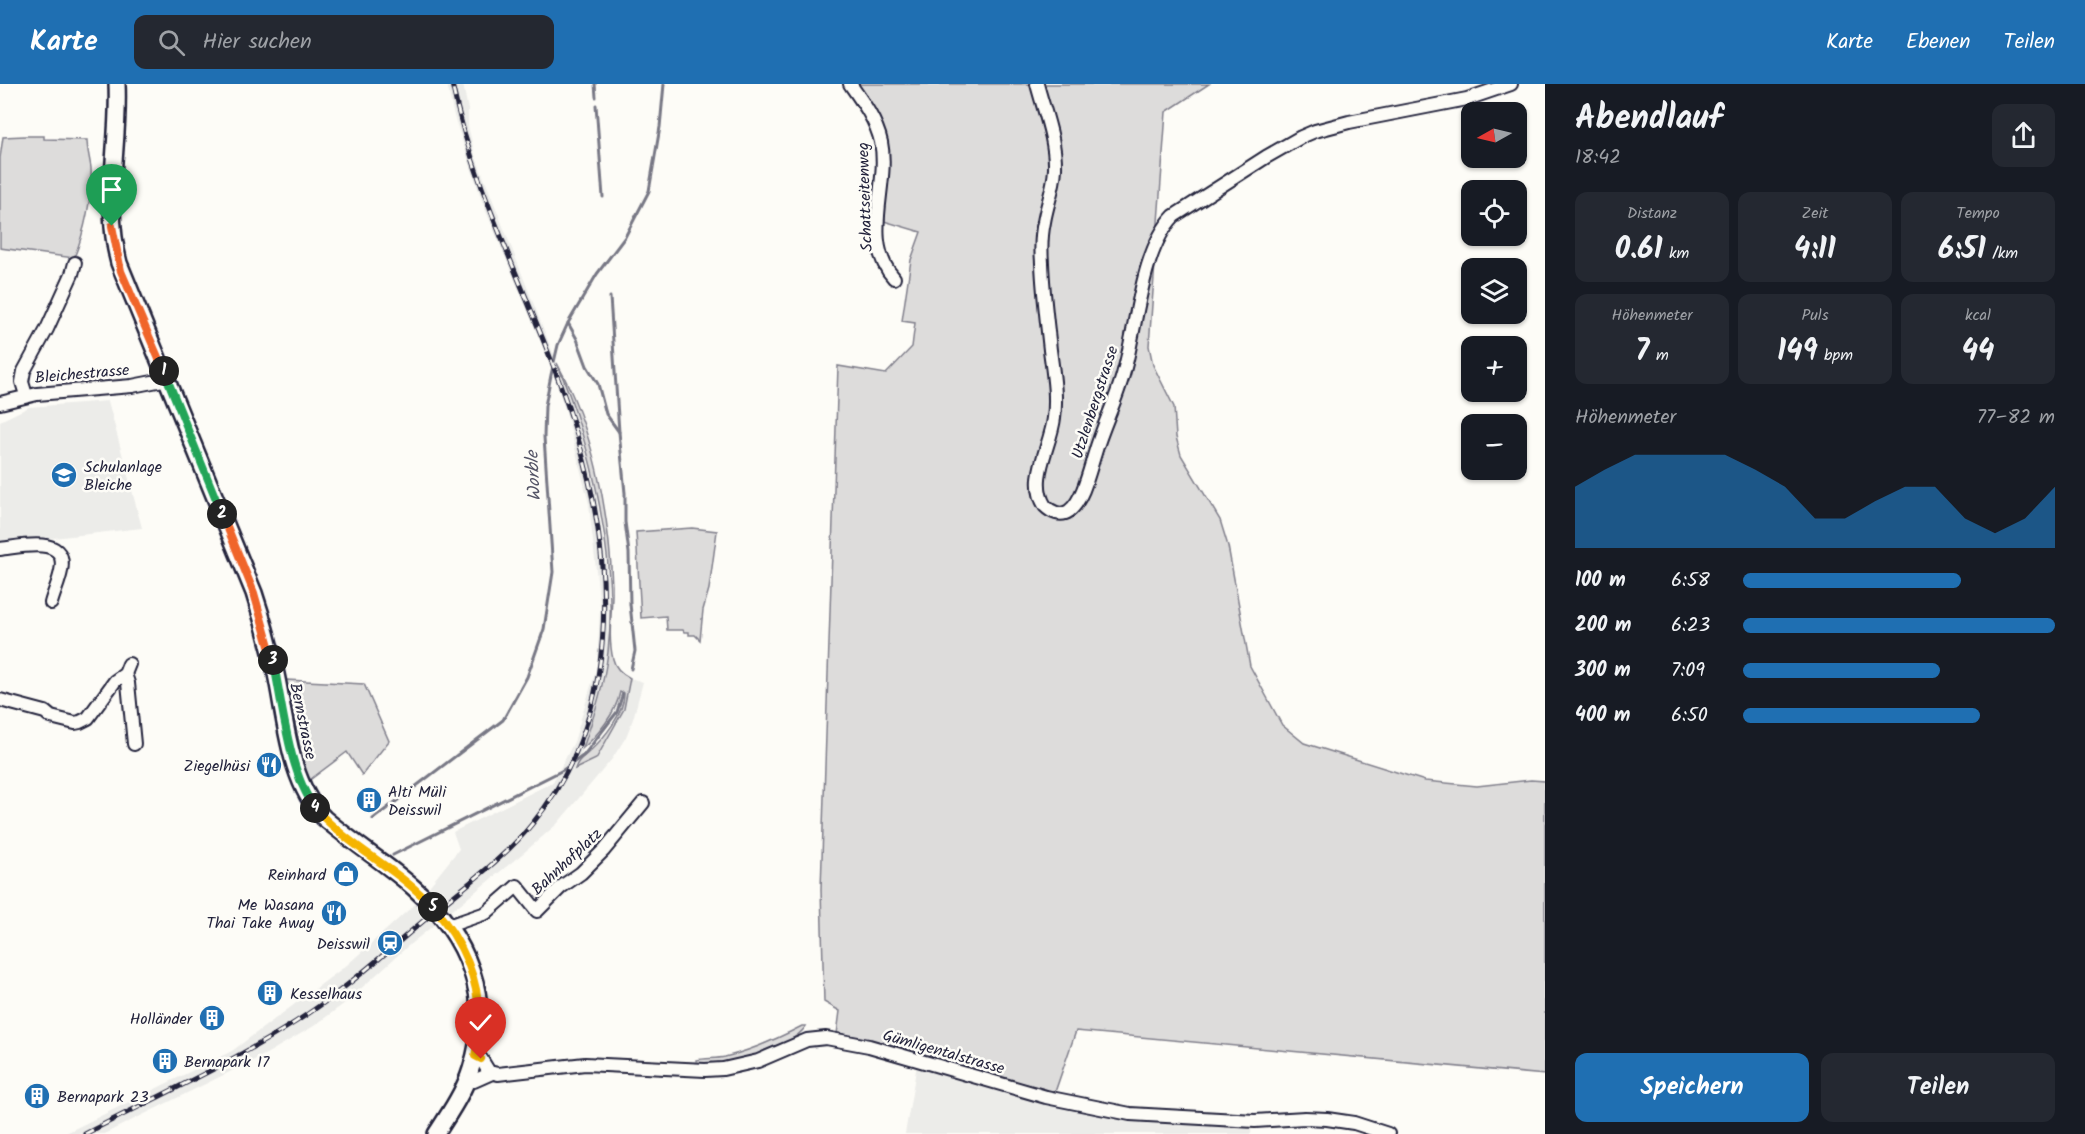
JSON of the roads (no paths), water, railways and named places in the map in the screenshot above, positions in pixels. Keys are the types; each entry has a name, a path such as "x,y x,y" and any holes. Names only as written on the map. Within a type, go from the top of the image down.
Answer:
{"main road":[{"name":"Bernstrasse","path":"117,84 118,122 111,202 115,247 127,286 168,379 254,593 268,638 296,768 306,795 324,818 415,889 448,926 469,963 477,988 480,1023 475,1056 467,1080 436,1134"}],"street":[{"name":"Schattseitenweg","path":"850,84 874,123 881,141 878,233 882,261 894,278"},
{"name":"Utzlenbergstrasse","path":"1037,84 1052,142 1055,167 1041,241 1045,308 1055,385 1055,408 1052,434 1038,488 1045,506 1058,513 1068,512 1072,508 1084,486 1124,373 1152,256 1163,230 1174,216 1256,163 1308,133 1349,122 1467,99 1511,84"},
{"path":"26,395 22,382 24,371 47,329 75,263"},
{"name":"Bleichestrasse","path":"0,403 26,395 132,386 168,379"},
{"path":"0,549 46,544 55,549 59,554 62,570 51,603"},
{"path":"0,700 45,712 51,717 75,723 80,722 87,718 127,669 135,744"},
{"name":"Bahnhofplatz","path":"448,926 486,913 517,886 537,910 561,886 581,873 604,850 643,803"},
{"name":"Gümligentalstrasse","path":"467,1080 474,1081 492,1073 503,1074 585,1064 723,1069 758,1061 807,1040 826,1038 869,1046 1046,1098 1130,1114 1255,1121 1327,1119 1354,1123 1388,1134"},
{"path":"475,1056 481,1059 492,1073"}],"waterway":[{"path":"595,84 596,97"},
{"name":"Worble","path":"373,819 503,720 527,677 544,629 553,572 544,437 545,406 551,375 558,345 568,323 597,274 625,237 649,191 660,127 664,84"},
{"path":"596,105 603,197"},
{"path":"610,297 635,651 631,669"},
{"path":"568,323 587,366 598,384 606,414 619,432"},
{"path":"393,855 563,770 584,755 617,712 623,693"}],"railway":[{"path":"85,1134 246,1052 297,1021 348,984 482,873 521,837 561,782 582,737 595,689 602,640 603,590 599,540 591,490 565,397 478,176 463,130 452,84"}],"place":[{"name":"Schulanlage Bleiche","path":"64,475"},
{"name":"Ziegelhüsi","path":"269,765"},
{"name":"Alti Müli Deisswil","path":"369,800"},
{"name":"Reinhard","path":"346,874"},
{"name":"Me Wasana Thai Take Away","path":"334,913"},
{"name":"Deisswil","path":"390,943"},
{"name":"Kesselhaus","path":"270,993"},
{"name":"Holländer","path":"212,1018"},
{"name":"Bernapark 17","path":"165,1061"},
{"name":"Bernapark 23","path":"37,1096"}]}
